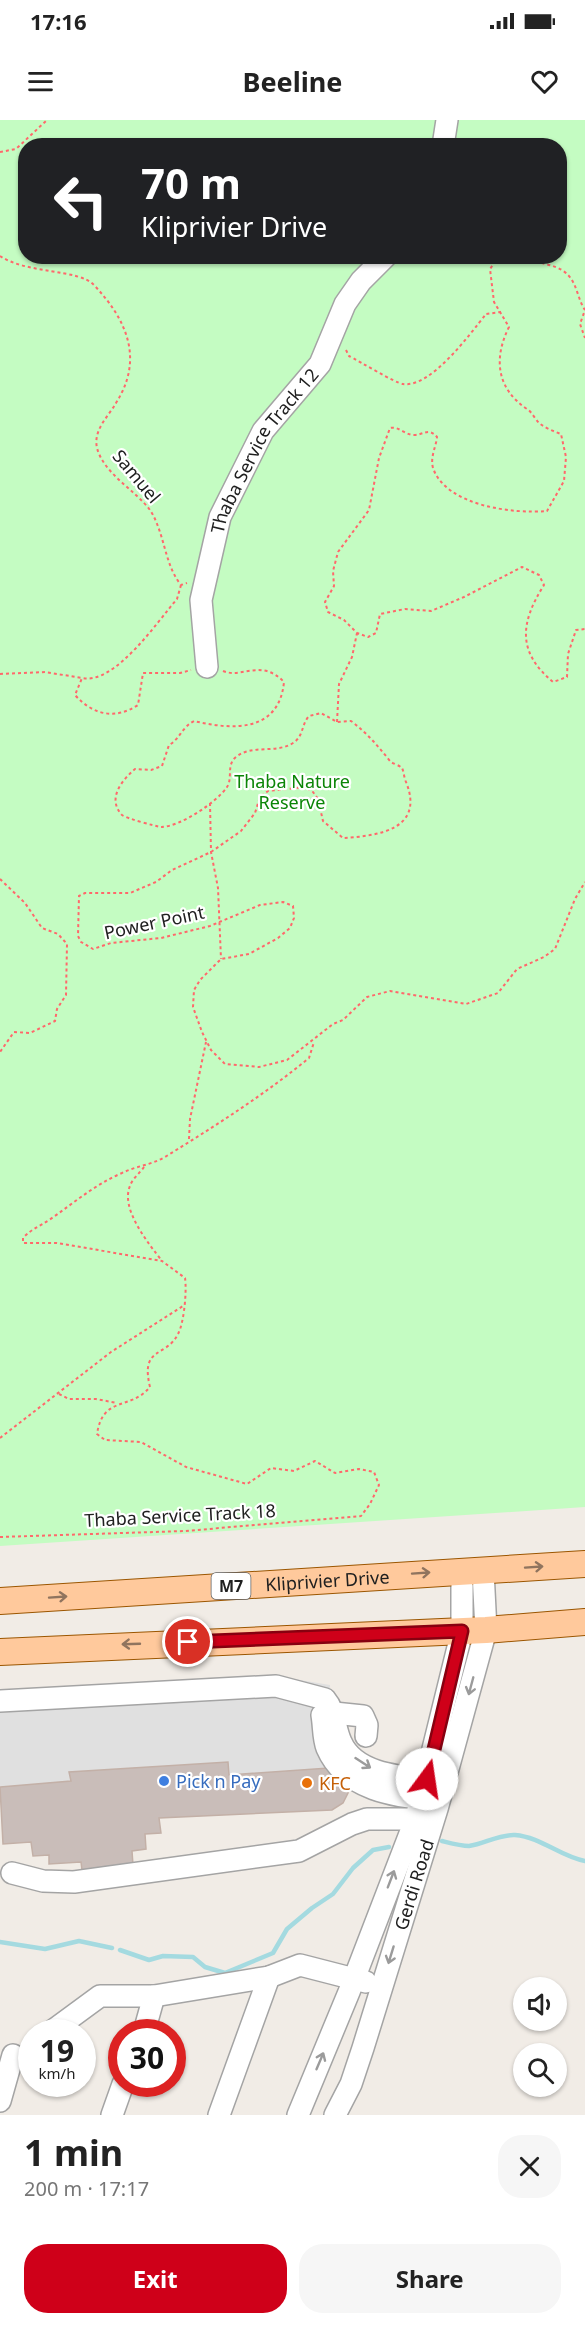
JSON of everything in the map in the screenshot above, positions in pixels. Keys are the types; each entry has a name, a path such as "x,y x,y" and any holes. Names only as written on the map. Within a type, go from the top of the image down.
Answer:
{"main road":[{"name":"Kliprivier Drive","path":"0,1601 585,1564"},
{"path":"0,1652 474,1630 585,1622"}],"street":[{"path":"444,138 447,120"},
{"name":"Thaba Service Track 12","path":"207,667 201,600 207,565 220,517 241,470 263,431 320,364 333,327 361,281 378,264"},
{"name":"Gerdi Road","path":"335,2115 351,2084 381,1987 474,1630 473,1571"},
{"path":"0,1701 276,1686 303,1691 325,1699 334,1713 342,1744 366,1766 430,1799"},
{"path":"303,1691 320,1709 327,1747 335,1761 349,1774 379,1792 430,1799"},
{"path":"334,1713 363,1716 367,1725 366,1736"},
{"path":"12,1873 43,1881 74,1882 299,1851 352,1824 430,1799"},
{"name":"Gerdi Road","path":"298,2115 430,1799"},
{"path":"69,2019 100,1996 154,1996 269,1977 300,1965 381,1987"},
{"path":"219,2115 269,1977"},
{"path":"148,2019 154,1996"},
{"path":"0,2101 15,2053"},
{"path":"112,2115 118,2097"}],"path":[{"path":"28,138 47,120"},
{"path":"0,152 18,147"},
{"name":"Samuel","path":"0,256 25,268 69,274 93,284 119,316 129,337 127,384 98,430 97,448 125,486 149,509 155,520 174,577 181,585"},
{"path":"494,264 490,269 494,303 509,327 502,340 500,380 516,402 528,410 538,422 561,434 566,457 564,481 547,511 525,513 512,508 489,507 456,496 434,470 432,458 437,436 434,433 428,431 414,435 394,427 390,428 379,458 369,510 338,552 333,571 334,586 326,597 328,612 344,620 357,633 368,637 376,633 380,614 405,609 431,611 522,567 539,575 544,585 534,602 524,639 538,669 553,682 567,677 568,654 576,630 585,629"},
{"path":"550,264 568,275 585,310 579,324 585,338"},
{"path":"333,327 349,356 402,384 425,379 461,345 486,314 501,312"},
{"path":"0,674 45,672 82,678 102,677 116,668 177,599 181,585 191,582 207,565"},
{"path":"337,722 339,684 351,657 357,633"},
{"name":"Power Point","path":"82,678 76,687 75,695 80,701 102,714 120,715 138,705 139,684 143,673 180,673 207,667 228,674 245,669 278,675 284,682 284,692 267,719 252,725 226,728 194,721 187,724 175,742 169,745 162,766 151,770 135,770 117,791 118,811 122,815 160,827 189,816 210,803 229,784 231,764 240,755 283,748 302,735 309,716 321,713 337,722 351,721 379,745 391,762 402,768 412,796 411,808 396,828 385,832 343,838 323,821 318,799 313,792 304,787 268,791 260,797 255,813 242,831 211,852 172,870 156,882 130,893 85,893 79,896 78,936 81,942 93,949 125,940 161,938 220,921 260,905 283,902 293,906 294,918 290,928 278,938 249,954 221,960"},
{"path":"210,803 211,852 220,921 221,960 200,980 192,999 206,1041 225,1064 259,1067 287,1060 314,1042 368,997 390,991 466,1004 498,993 517,969 544,957 555,949 574,899 585,882"},
{"path":"0,879 28,906 42,928 62,938 68,954 66,995 57,1008 56,1022 30,1033 15,1032 0,1052"},
{"path":"189,1140 190,1119 206,1041"},
{"path":"162,1261 57,1243 23,1243 23,1238 33,1227 47,1222 87,1191 127,1171 144,1167 223,1122 309,1058 314,1042"},
{"path":"59,1394 69,1399 96,1399 119,1404 145,1393 150,1387 147,1372 153,1355 179,1334 183,1306 188,1293 185,1278 162,1261 138,1230 129,1200 129,1187 144,1167"},
{"path":"0,1438 111,1352 183,1306"},
{"name":"Thaba Service Track 18","path":"0,1537 185,1530 361,1516 379,1485 374,1472 359,1469 335,1473 315,1461 294,1471 271,1468 247,1484 217,1477 186,1467 141,1442 105,1440 97,1434 99,1420 108,1409 119,1404"}],"green space":[{"name":"Thaba Nature Reserve","path":"0,120 585,120 585,1507 0,1546"}],"shaded area":[{"path":"276,1676 330,1685 335,1770 329,1768 229,1775 228,1762 70,1772 71,1781 0,1787 0,1691"}],"building":[{"path":"228,1762 229,1775 329,1768 348,1786 348,1793 343,1803 332,1810 159,1818 161,1833 145,1834 146,1849 132,1851 133,1865 82,1870 81,1862 49,1864 49,1855 33,1856 31,1842 3,1844 0,1787 71,1781 69,1772"}],"waterway":[{"path":"442,1841 469,1846 515,1835 534,1839 568,1856 585,1861"},
{"path":"120,1950 149,1960 163,1956 193,1957 205,1967 225,1973 273,1953 287,1929 333,1894 353,1868 373,1850 389,1847"},
{"path":"0,1942 45,1949 79,1941 112,1948"}],"place":[{"name":"Pick n Pay","path":"164,1781"},
{"name":"KFC","path":"307,1783"}],"route":[{"path":"188,1642 462,1631 427,1779"}]}
